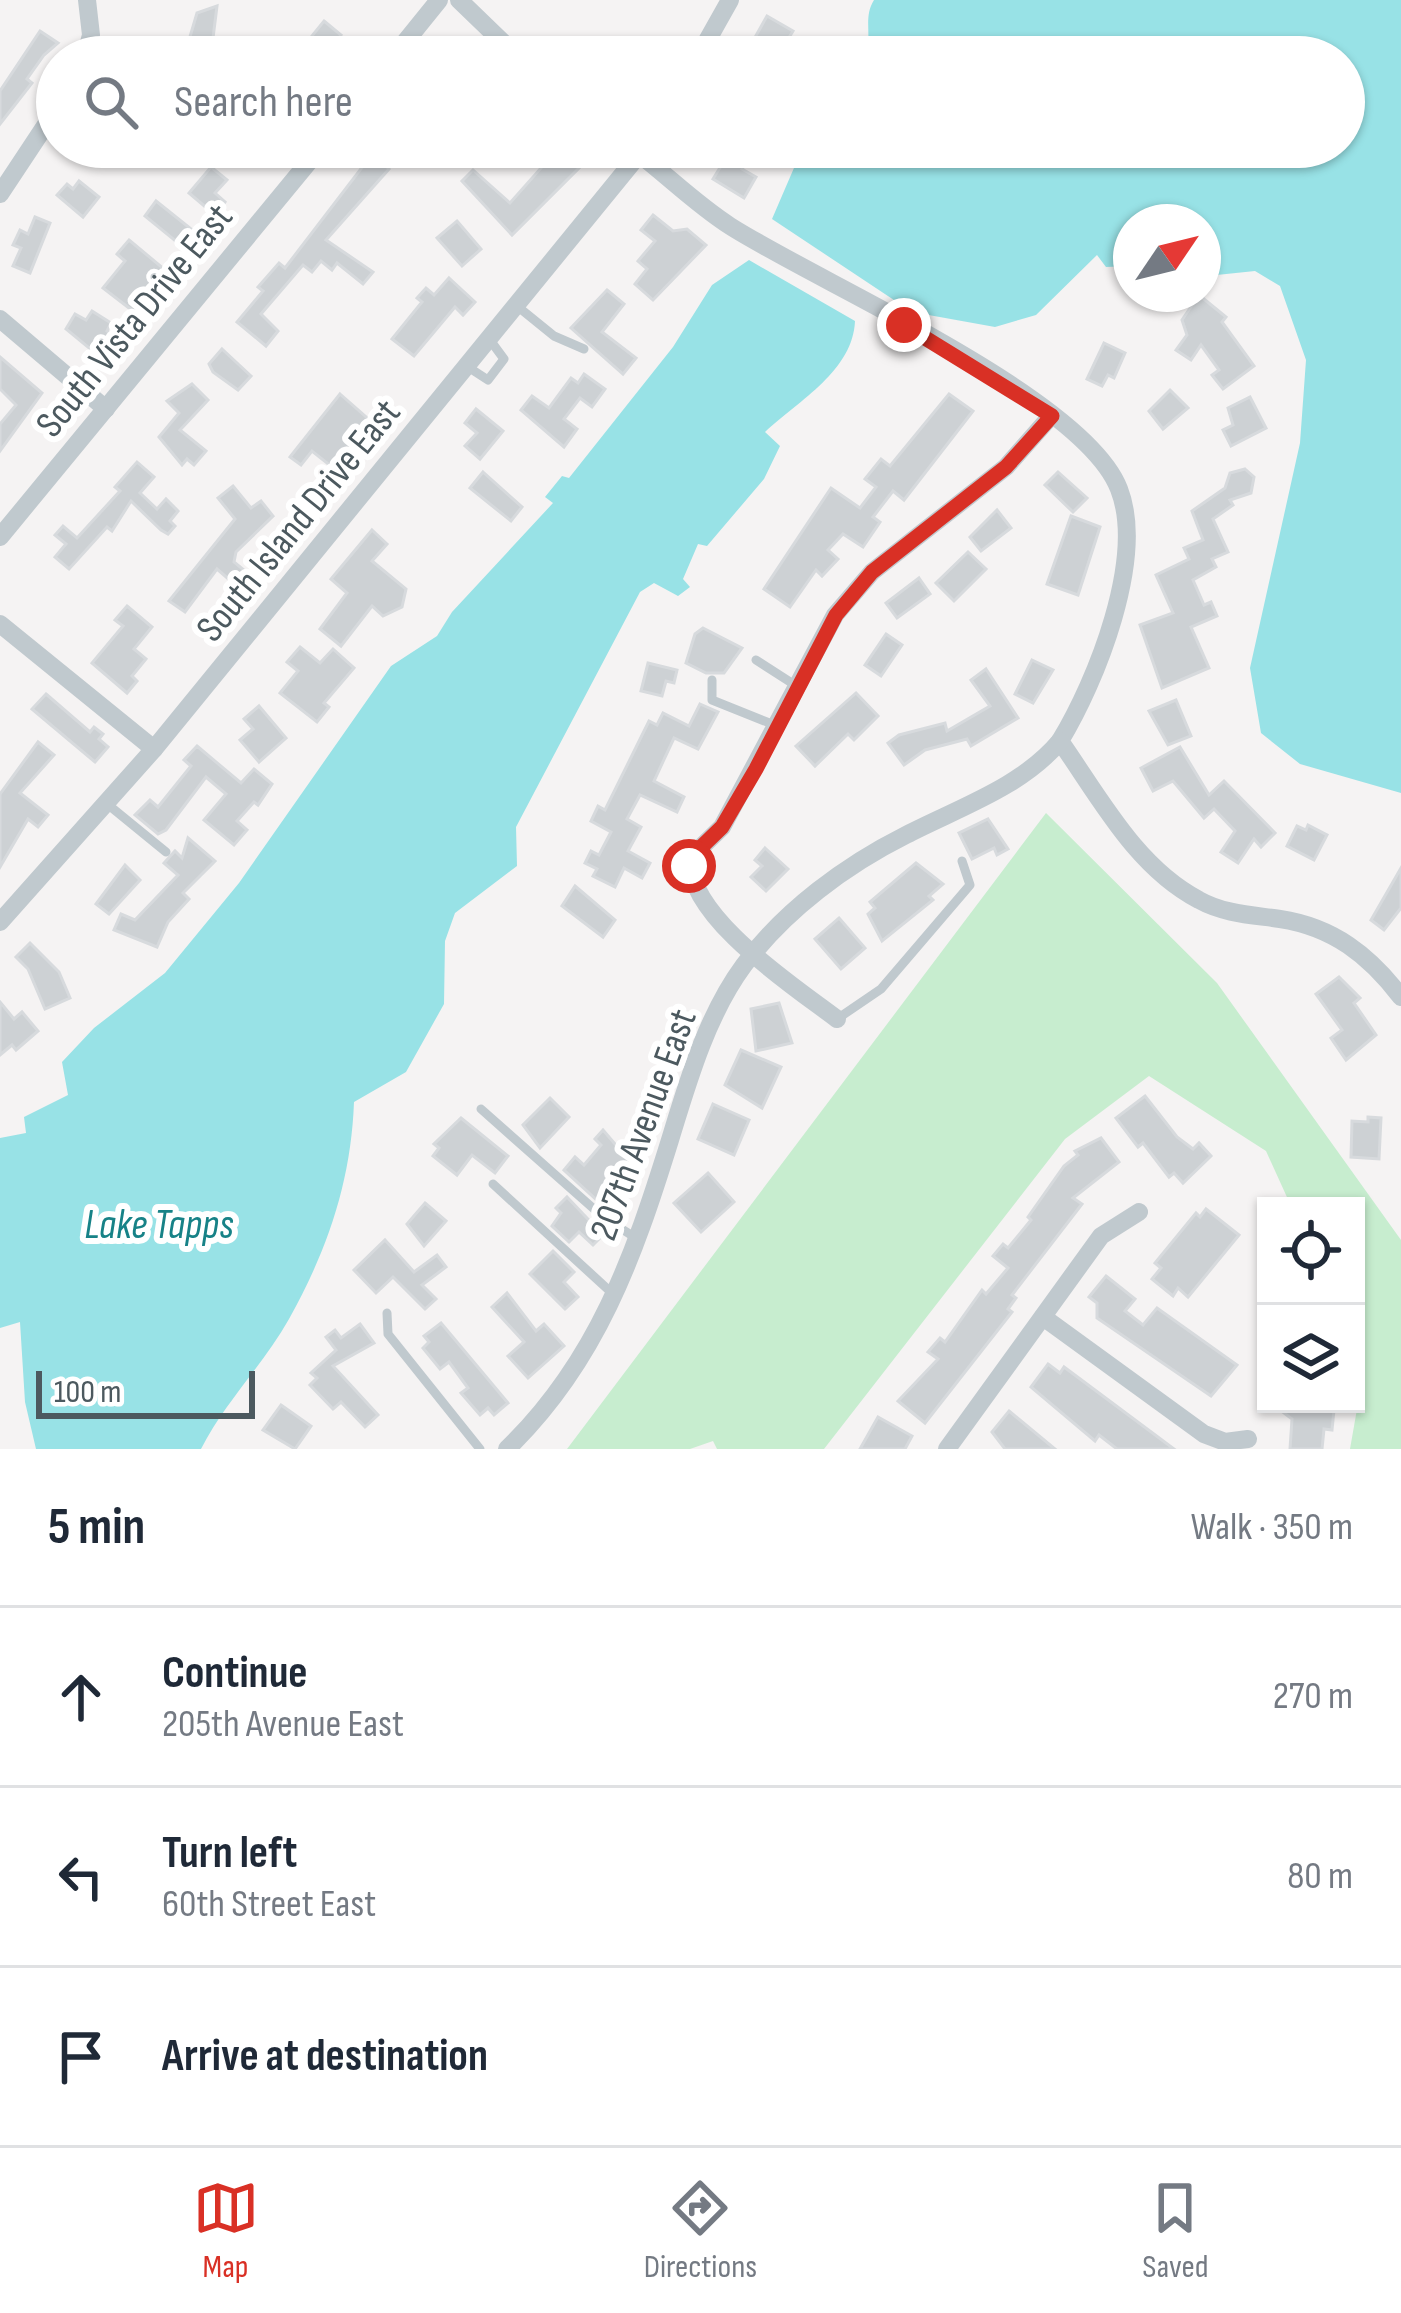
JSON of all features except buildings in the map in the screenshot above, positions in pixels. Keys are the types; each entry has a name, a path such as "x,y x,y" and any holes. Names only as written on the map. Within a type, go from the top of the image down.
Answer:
{"street":[{"path":"87,0 91,36"},
{"path":"410,36 439,0"},
{"path":"459,0 496,36"},
{"path":"710,36 730,0"},
{"path":"0,194 36,140"},
{"name":"South Vista Drive East","path":"0,537 304,168"},
{"name":"South Island Drive East","path":"0,922 154,749 490,340 624,168"},
{"path":"660,168 729,225 1052,416 1110,471 1126,520 1103,651 1060,741 1141,856 1171,884 1205,904 1334,934 1370,961 1401,997"},
{"path":"0,319 106,409"},
{"path":"837,1019 752,954 714,911 689,866 690,858 722,827 836,615 872,572 1006,467 1052,416"},
{"path":"0,624 154,749"},
{"name":"207th Avenue East","path":"507,1449 568,1383 616,1296 639,1240 696,1057 752,954 851,865 1011,781 1060,741"},
{"path":"947,1449 1101,1236 1138,1212"},
{"path":"1043,1317 1204,1434 1225,1442 1247,1439"}],"lane":[{"path":"517,306 554,335 584,349"},
{"path":"756,660 798,687"},
{"path":"712,680 712,700 777,727"},
{"path":"106,803 166,852"},
{"path":"837,1019 880,989 970,885 962,861"},
{"path":"481,1108 603,1217 639,1240"},
{"path":"493,1184 616,1296"},
{"path":"388,1313 388,1334 479,1449"}],"green space":[{"path":"1046,813 1217,983 1401,1240 1401,1449 1350,1449 1356,1413 1365,1413 1365,1197 1287,1197 1266,1151 1149,1076 1065,1139 824,1449 717,1449 713,1441 690,1449 567,1449"}],"water":[{"path":"874,0 1401,0 1401,793 1300,764 1261,733 1250,668 1300,443 1306,360 1280,286 1255,271 1221,275 1221,204 1113,204 1113,267 1106,267 1097,255 1036,315 995,327 912,312 772,219 794,168 1365,168 1365,36 868,36"},
{"name":"Lake Tapps","path":"749,260 855,321 852,339 822,383 765,432 780,446 764,479 707,546 698,544 683,579 690,587 678,596 654,583 640,592 516,827 517,866 455,913 445,941 444,1004 406,1072 354,1102 348,1159 335,1214 289,1319 201,1449 36,1449 25,1402 20,1322 0,1328 0,1138 26,1133 24,1117 68,1095 62,1062 94,1028 165,973 239,883 391,666 437,636 452,612 553,503 545,497 562,476 569,478 673,347 712,285"}],"route":[{"path":"689,866 695,852 722,827 756,769 836,615 872,572 982,488 1052,416 904,325"}]}
